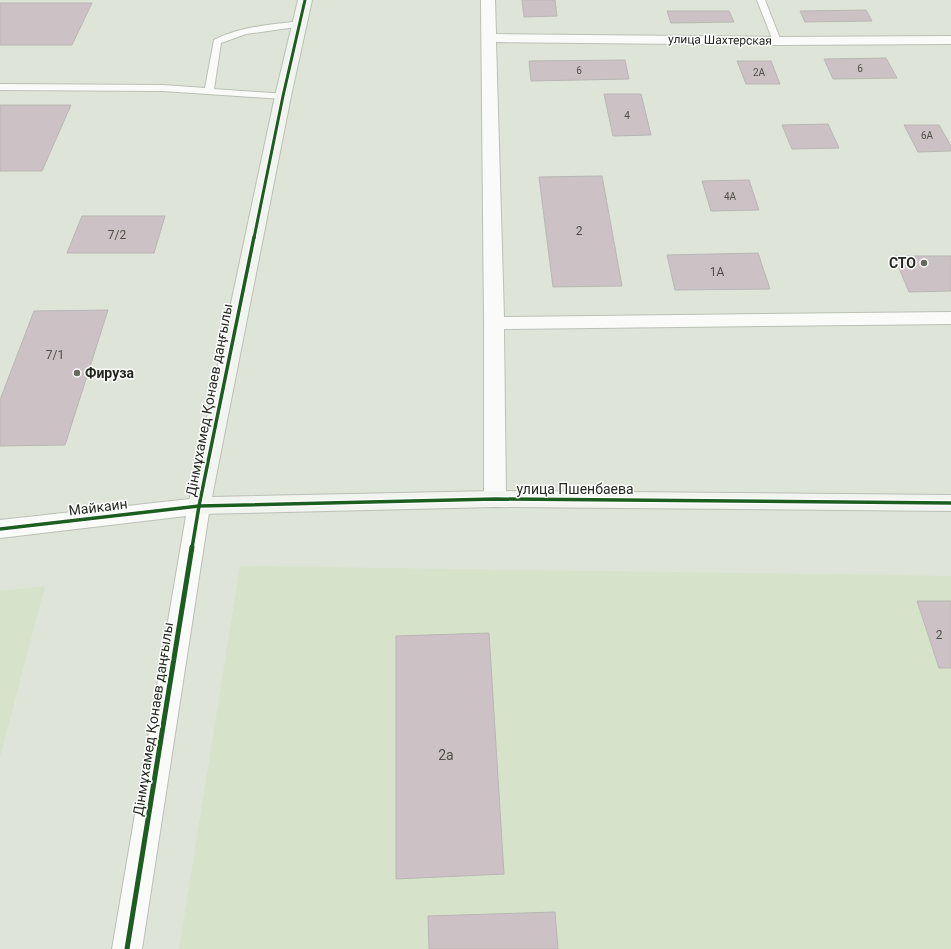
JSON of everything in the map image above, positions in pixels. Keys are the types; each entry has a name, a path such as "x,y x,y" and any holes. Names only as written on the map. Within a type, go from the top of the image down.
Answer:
{"street":[{"name":"Дінмұхамед Қонаев даңғылы","path":"127,949 199,506 282,96 305,0"},
{"path":"488,0 494,323 495,499"},
{"name":"улица Шахтерская","path":"489,38 777,41 951,40"},
{"path":"494,323 951,318"},
{"name":"улица Пшенбаева","path":"199,506 495,499 951,503"},
{"name":"Майкаин","path":"0,529 199,506"}],"lane":[{"path":"760,0 777,41"},
{"path":"209,90 217,42 226,36 238,33 300,24"},
{"path":"0,88 163,88 282,96"}],"shaded area":[{"path":"240,566 951,576 951,949 179,949"},
{"path":"45,586 0,757 0,591"}],"building":[{"path":"522,0 555,0 557,16 524,17"},
{"path":"0,3 92,3 72,45 0,45"},
{"path":"866,10 872,21 805,22 800,11"},
{"path":"667,11 729,11 734,22 671,23"},
{"path":"886,58 897,78 833,79 824,59"},
{"path":"625,60 629,79 531,81 529,61"},
{"path":"737,61 771,61 780,84 746,84"},
{"path":"604,94 641,94 651,135 613,136"},
{"path":"0,105 71,105 42,171 0,171"},
{"path":"828,124 839,148 792,149 782,125"},
{"path":"904,125 939,125 951,146 951,151 918,152"},
{"path":"602,176 622,286 553,287 539,177"},
{"path":"749,180 759,210 711,211 702,181"},
{"path":"82,216 165,216 154,253 67,253"},
{"path":"758,253 770,289 675,290 667,255"},
{"path":"894,256 951,256 951,291 909,292"},
{"path":"108,310 65,445 0,446 0,400 34,311"},
{"path":"917,601 951,601 951,668 939,668"},
{"path":"489,633 504,874 396,879 396,636"},
{"path":"555,912 558,949 429,949 428,916"}],"cycle path":[{"path":"127,949 199,506 283,96 305,0"},
{"path":"0,529 199,506 495,499 951,503"}],"place":[{"name":"СТО","path":"924,263"},
{"name":"Фируза","path":"77,373"}]}
